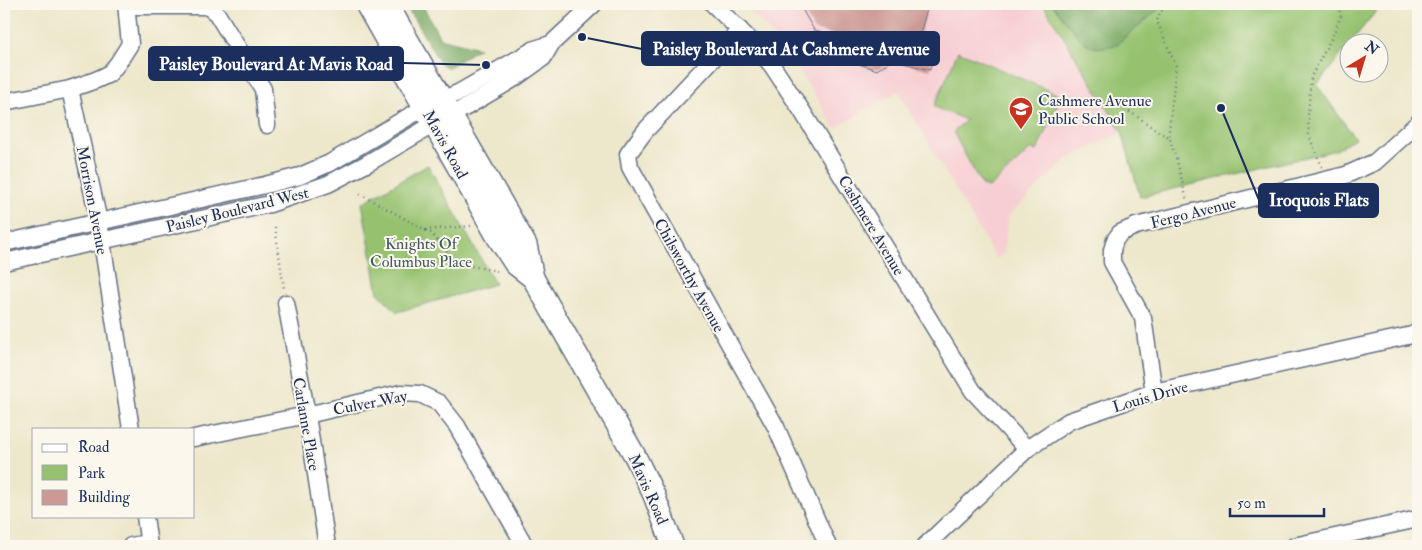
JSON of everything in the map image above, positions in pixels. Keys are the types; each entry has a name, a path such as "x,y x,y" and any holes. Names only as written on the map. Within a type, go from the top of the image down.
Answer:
{"main road":[{"name":"Mavis Road","path":"366,4 505,210 526,246 533,278 635,456 654,495 673,546"},
{"name":"Mavis Road","path":"388,4 438,111"}],"street":[{"name":"Paisley Boulevard West","path":"4,244 265,186 300,176 438,111 468,106 515,78 543,58 551,44 594,4"},
{"name":"Cashmere Avenue","path":"713,4 755,45 774,67 973,391 1027,449"},
{"path":"4,102 70,89 109,74 118,64 130,44 126,5 205,6 217,14 263,89 267,125"},
{"name":"Chilsworthy Avenue","path":"740,30 644,131 628,154 630,167 776,427 828,546"},
{"name":"Morrison Avenue","path":"70,89 99,222 131,428"},
{"name":"Paisley Boulevard West","path":"4,262 270,204 317,188 354,171 438,111"},
{"name":"Fergo Avenue","path":"1154,392 1143,318 1112,262 1112,250 1115,240 1120,233 1136,226 1346,174 1375,162 1418,123"},
{"name":"Carlanne Place","path":"286,303 328,546"},
{"name":"Louis Drive","path":"925,546 1027,449 1069,421 1154,392 1412,336 1418,332"},
{"name":"Culver Way","path":"195,438 307,416 401,394 420,394 439,403 456,426 525,546"},
{"path":"131,546 149,544 144,518"},
{"path":"1294,546 1418,519"}],"path":[{"path":"1170,4 1160,12 1157,21 1176,66 1169,131 1190,212"},
{"path":"1327,179 1309,136 1308,115 1311,77 1341,16 1338,4"},
{"path":"1107,100 1138,116 1164,135 1170,137"},
{"path":"360,194 431,233 450,257 466,265 497,270"},
{"path":"425,230 471,226"},
{"path":"275,227 286,303"}],"shaded area":[{"name":"Cashmere Avenue Public School","path":"743,4 1043,4 1122,132 1067,159 1008,216 1004,253 996,259 898,91 835,128 786,49"}],"green space":[{"path":"405,4 422,4 440,38 479,48 448,68 440,63"},
{"path":"1043,4 1382,4 1359,32 1340,32 1340,56 1317,85 1355,138 1336,150 1140,197 1122,132"},
{"path":"1052,4 1165,4 1116,45 1094,48 1076,34"},
{"path":"958,51 1061,96 1037,151 1031,149 989,188 982,186 953,132 966,120 934,107"},
{"name":"Knights Of Columbus Place","path":"428,165 495,284 397,312 378,293 362,203"}],"building":[{"path":"799,4 907,4 927,9 920,34 936,39 930,70 892,60 877,70 856,63 838,36 814,30"}],"place":[{"name":"Paisley Boulevard At Cashmere Avenue","path":"582,37"},
{"name":"Paisley Boulevard At Mavis Road","path":"486,65"},
{"name":"Iroquois Flats","path":"1221,108"},
{"name":"Cashmere Avenue Public School","path":"1021,130"}]}
